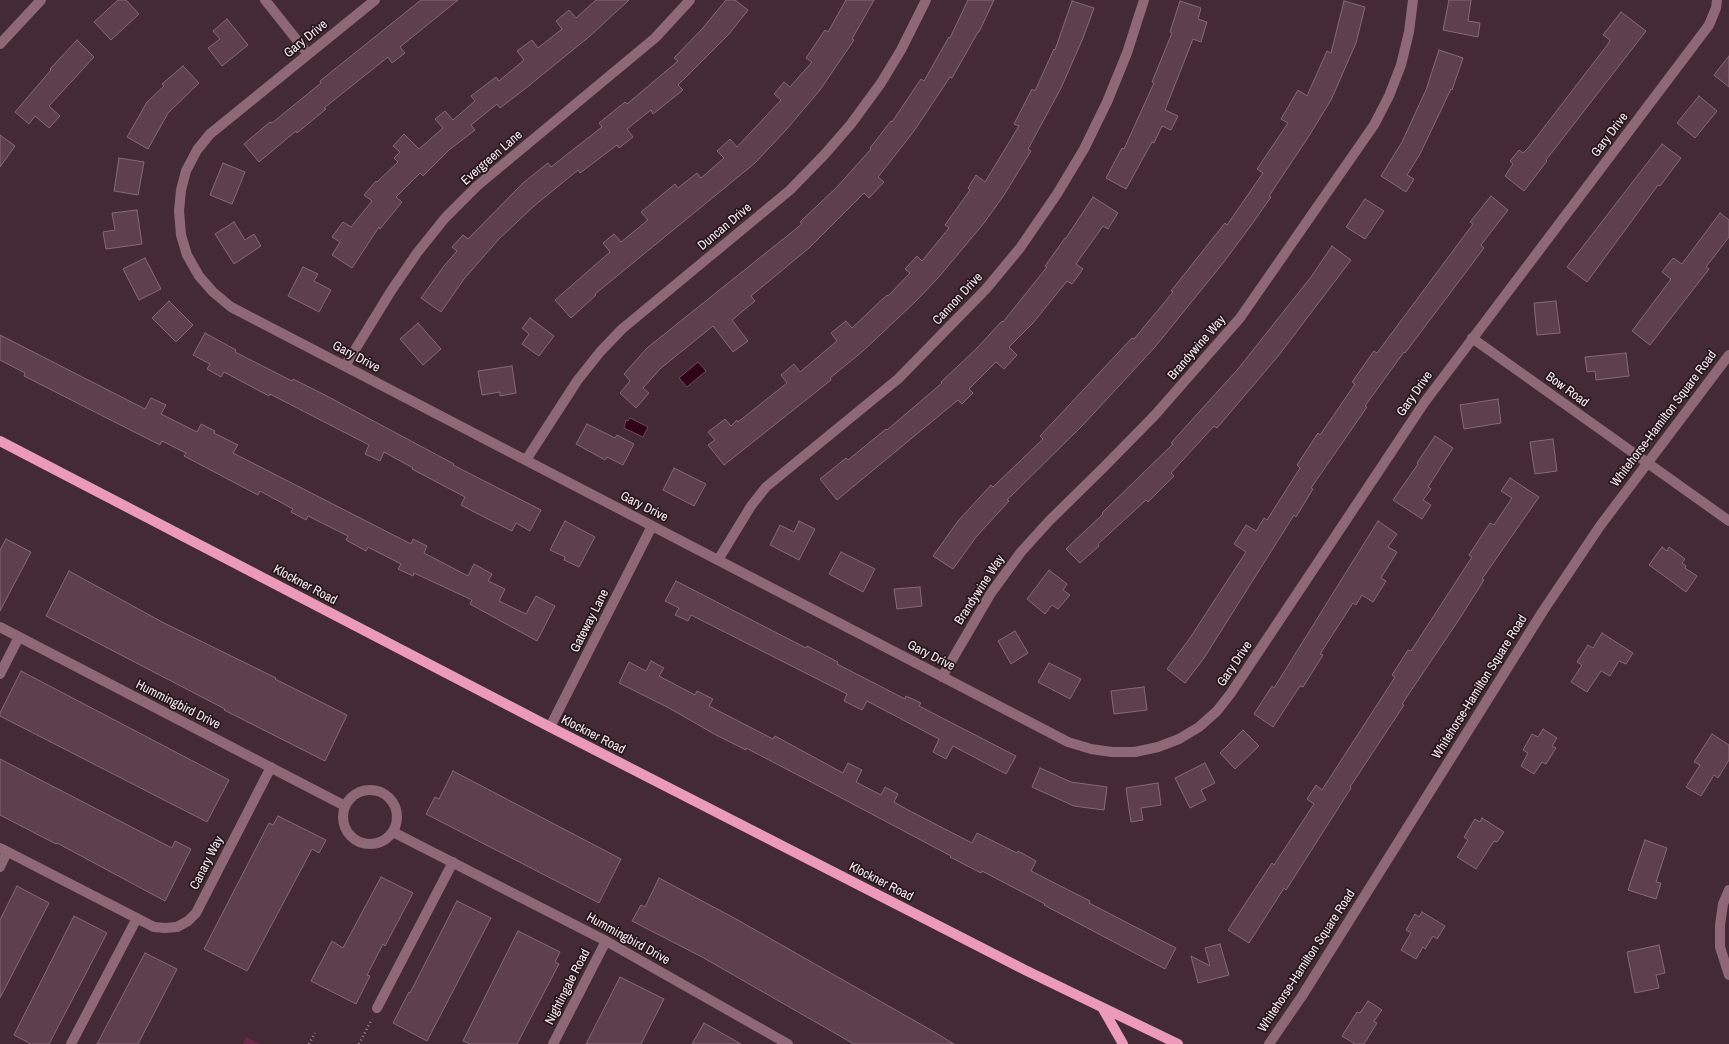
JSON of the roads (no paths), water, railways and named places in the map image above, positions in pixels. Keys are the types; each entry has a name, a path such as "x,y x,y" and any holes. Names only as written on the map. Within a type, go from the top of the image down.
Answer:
{"main road":[{"name":"Klockner Road","path":"0,441 550,727 1103,1009 1178,1044"},
{"path":"1103,1009 1123,1044"}],"street":[{"path":"0,44 41,0"},
{"path":"265,0 308,54"},
{"name":"Gary Drive","path":"374,0 210,134 197,150 186,171 181,190 179,211 181,234 187,255 199,276 212,292 231,307 1068,742 1091,749 1112,752 1135,752 1158,747 1179,739 1199,727 1217,711 1231,693 1424,403 1709,25 1716,8 1717,0"},
{"name":"Evergreen Lane","path":"346,366 391,291 417,253 445,218 477,186 654,38 690,0"},
{"name":"Duncan Drive","path":"526,460 577,381 600,352 622,329 790,190 825,154 851,124 881,83 901,50 926,0"},
{"name":"Cannon Drive","path":"718,560 751,506 766,487 898,379 981,295 1020,248 1057,194 1084,149 1107,102 1121,67 1144,0"},
{"name":"Brandywine Way","path":"942,677 991,593 1021,552 1049,521 1155,415 1240,318 1374,126 1389,96 1401,65 1409,32 1413,0"},
{"name":"Bow Road","path":"1472,338 1729,521"},
{"name":"Whitehorse-Hamilton Square Road","path":"1270,1044 1543,611 1600,526 1646,463 1729,355"},
{"name":"Gateway Lane","path":"550,727 652,526"},
{"name":"Hummingbird Drive","path":"0,627 345,806"},
{"path":"0,674 19,637"},
{"name":"Canary Way","path":"0,867 4,850 154,926 165,928 177,926 188,921 196,913 270,767"},
{"path":"374,790 383,793 390,798 396,810 397,823 393,832 379,843 370,844 358,841 347,832 344,824 343,815 345,806 350,799 361,791 374,790"},
{"name":"Hummingbird Drive","path":"393,832 606,941 785,1043"},
{"path":"377,1008 453,862"},
{"path":"1729,890 1723,904 1720,925 1720,947 1729,976"},
{"path":"71,1044 137,918"},
{"name":"Nightingale Road","path":"553,1044 606,941"}]}
